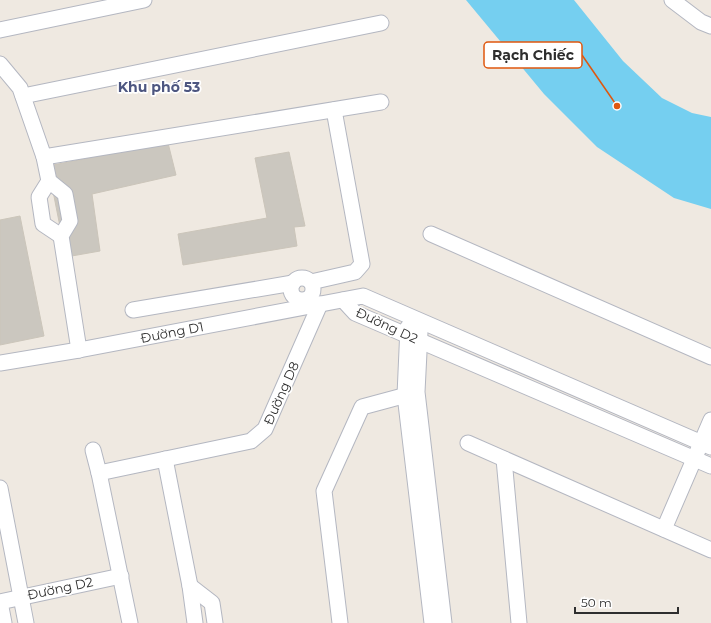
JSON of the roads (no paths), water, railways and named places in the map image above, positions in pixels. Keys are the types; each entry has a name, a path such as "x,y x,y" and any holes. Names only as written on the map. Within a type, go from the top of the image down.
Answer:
{"street":[{"path":"0,30 144,0"},
{"path":"672,0 701,22 711,26"},
{"path":"23,96 381,23"},
{"path":"0,64 20,88 44,157 49,181 65,194 70,221 61,236 79,350"},
{"path":"44,157 381,102"},
{"path":"133,310 293,283 302,278 311,282 355,272 362,264 334,110"},
{"path":"49,181 39,198 43,224 61,236"},
{"path":"431,234 711,357"},
{"path":"293,283 292,294 298,299 311,303 313,292 311,282"},
{"name":"Đường D2","path":"343,300 363,296 706,445"},
{"name":"Đường D1","path":"0,363 79,350 311,303 343,300"},
{"name":"Đường D2","path":"343,300 355,313 711,466"},
{"name":"Đường D8","path":"99,473 251,441 260,435 265,429 311,303"},
{"path":"414,319 411,394 432,623"},
{"path":"340,623 324,491 362,407 411,394"},
{"path":"411,394 444,623"},
{"path":"664,529 694,459 706,445 711,420"},
{"path":"468,443 711,550"},
{"path":"93,450 130,623"},
{"path":"166,459 190,586 195,623"},
{"path":"504,459 519,623"},
{"path":"0,488 26,623"},
{"name":"Đường D2","path":"0,602 20,596 121,576"},
{"path":"190,586 212,603 215,623"},
{"path":"0,602 4,623"}],"water":[{"path":"466,0 574,0 623,61 662,98 692,113 711,117 711,209 674,198 597,147 544,94"}],"place":[{"name":"Rạch Chiếc","path":"617,106"}],"district":[{"name":"Khu phố 53","path":"159,87"}]}
